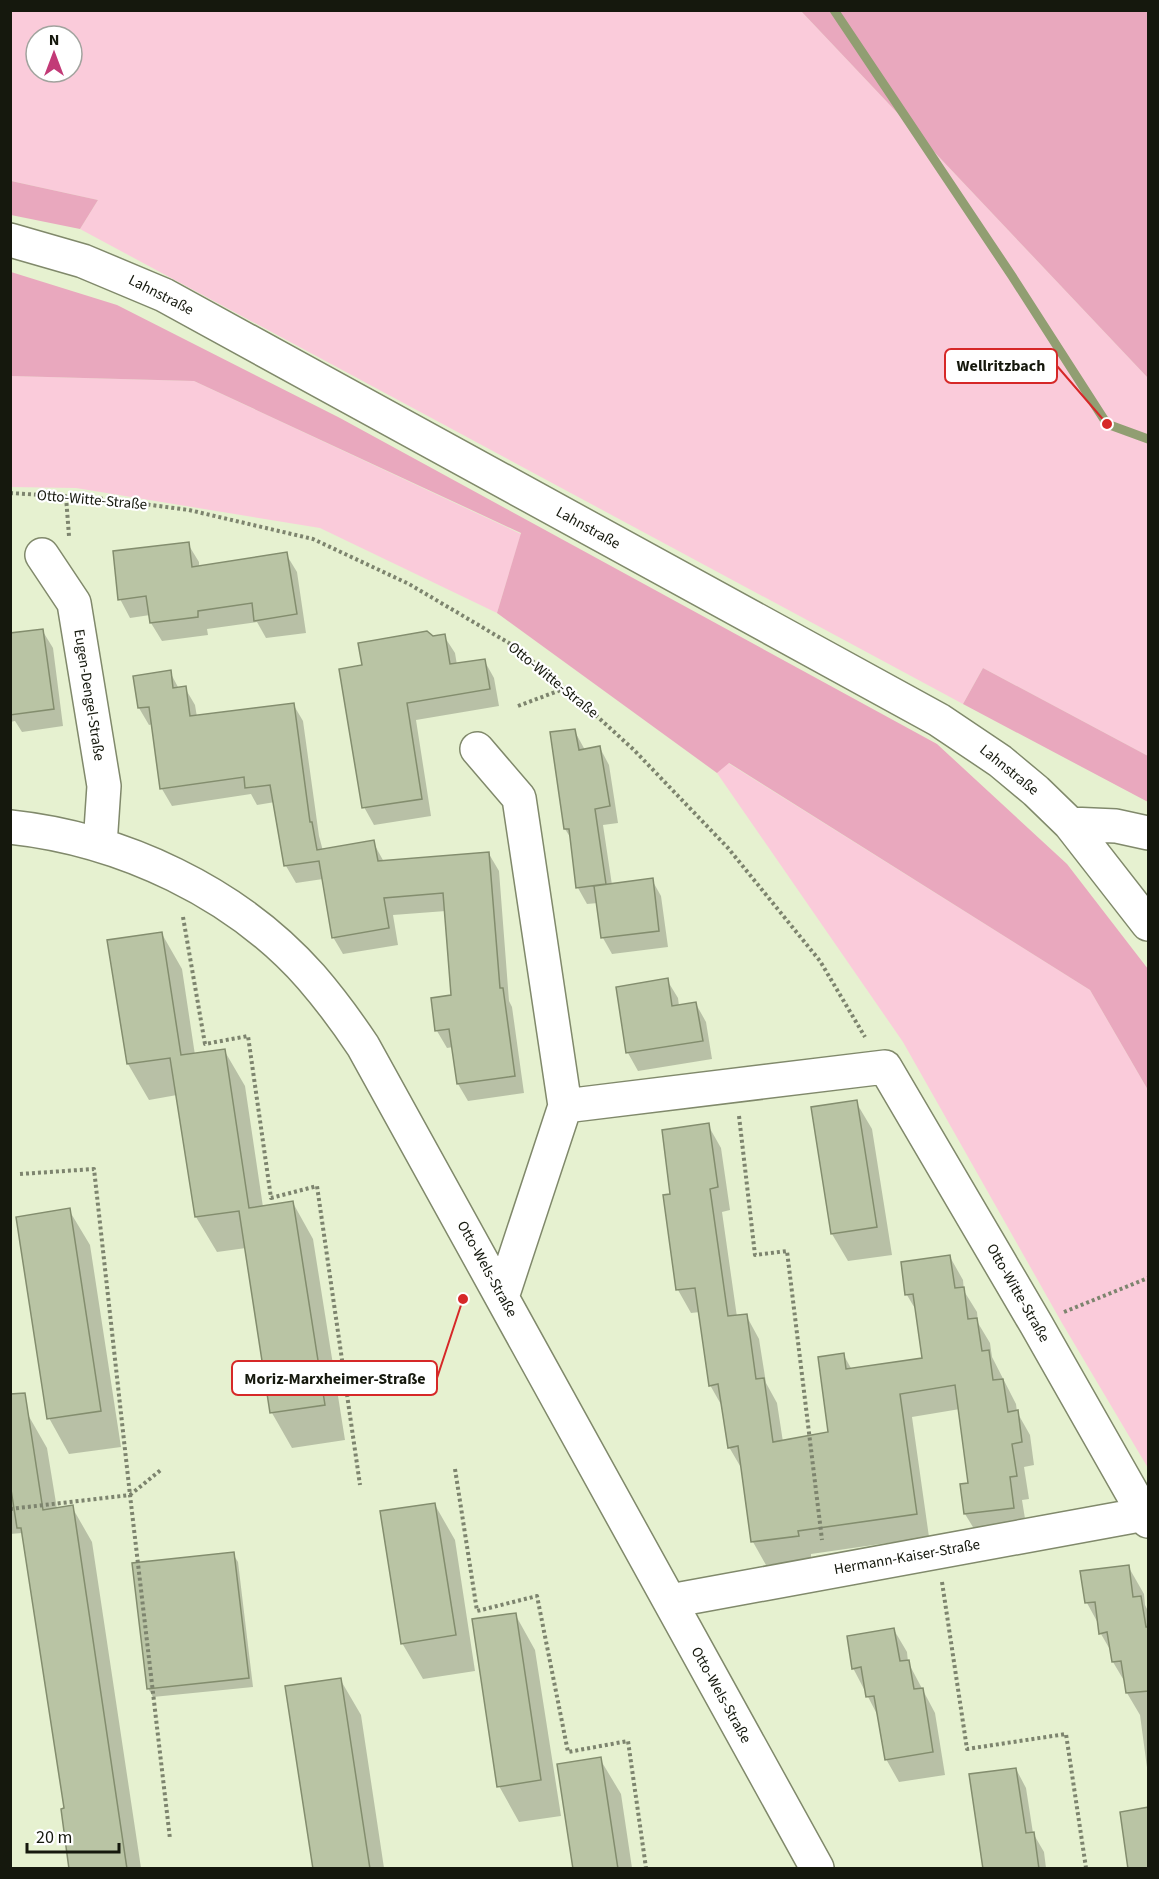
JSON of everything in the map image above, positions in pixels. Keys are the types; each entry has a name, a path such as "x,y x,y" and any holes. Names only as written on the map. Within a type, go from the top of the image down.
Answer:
{"street":[{"name":"Lahnstraße","path":"10,240 83,261 164,295 939,720 1000,760 1070,824 1149,924"},
{"name":"Eugen-Dengel-Straße","path":"42,555 74,603 104,786 100,845"},
{"path":"477,749 519,798 565,1106 502,1297"},
{"path":"1070,824 1116,826 1149,833"},
{"name":"Otto-Wels-Straße","path":"10,827 63,835 100,845 139,859 212,896 279,946 309,975 338,1010 363,1046 817,1869"},
{"path":"565,1106 885,1068"},
{"name":"Otto-Witte-Straße","path":"885,1068 1036,1323 1147,1518"},
{"name":"Hermann-Kaiser-Straße","path":"670,1601 938,1552 1147,1518"}],"path":[{"name":"Otto-Witte-Straße","path":"10,493 106,500 189,510 313,539 409,584 514,646 566,688 634,750 728,848 820,961 885,1068"},
{"path":"518,706 566,688"},
{"path":"176,876 205,1044 248,1036 271,1198 317,1186 360,1485"},
{"path":"735,1085 755,1255 787,1251 826,1572"},
{"path":"20,1174 94,1169 170,1839"},
{"path":"1036,1323 1149,1278"},
{"path":"10,1509 130,1495 162,1469"},
{"path":"455,1469 477,1611 537,1596 568,1752 628,1741 646,1869"},
{"path":"938,1552 967,1749 1066,1734 1086,1869"}],"shaded area":[{"path":"11,11 801,11 1148,378 1148,756 983,668 963,704 80,229 98,200 11,181"},
{"path":"801,11 1148,11 1148,378"},
{"path":"11,181 98,200 80,229 11,215"},
{"path":"11,272 117,305 340,418 937,744 1067,864 1148,969 1148,1090 1090,990 729,763 717,773 497,613 521,533 194,381 11,376"},
{"path":"11,376 194,381 521,534 497,613 320,528 76,488 11,487"},
{"path":"983,668 1148,756 1148,802 963,704"},
{"path":"728,763 1090,990 1148,1090 1148,1468 1062,1323 903,1042 717,773"}],"building":[{"path":"189,542 192,567 287,552 297,614 254,621 252,603 198,611 198,617 150,623 146,596 118,600 113,551"},
{"path":"43,629 54,709 10,715 10,633"},
{"path":"427,631 433,636 445,634 450,664 485,659 490,689 407,703 422,799 362,808 339,669 362,665 358,643"},
{"path":"171,670 173,688 186,686 190,716 294,703 310,822 312,822 317,850 374,840 378,861 489,852 500,988 503,988 515,1076 457,1084 449,1029 435,1031 431,998 451,995 443,893 384,898 389,928 332,938 319,861 284,866 270,785 245,788 244,777 160,789 149,707 138,708 133,676"},
{"path":"575,729 579,750 600,746 610,806 595,809 606,884 576,888 569,829 564,829 550,732"},
{"path":"653,878 659,931 601,938 594,886"},
{"path":"162,932 181,1055 225,1049 249,1208 293,1201 325,1405 270,1413 239,1211 195,1217 170,1058 127,1064 107,940"},
{"path":"668,978 672,1006 696,1002 703,1041 626,1053 616,987"},
{"path":"857,1100 877,1227 831,1234 811,1107"},
{"path":"709,1123 718,1187 710,1189 728,1316 747,1314 756,1379 764,1378 773,1442 828,1432 818,1357 844,1353 846,1369 922,1358 913,1294 905,1295 901,1262 950,1255 955,1288 964,1287 968,1319 977,1318 982,1351 989,1350 993,1380 1003,1379 1008,1412 1018,1410 1022,1442 1012,1444 1017,1476 1010,1477 1014,1508 964,1514 960,1484 968,1483 955,1385 900,1394 917,1514 798,1531 799,1536 751,1542 738,1446 728,1448 718,1384 709,1386 695,1288 676,1290 663,1195 670,1194 662,1130"},
{"path":"70,1208 101,1411 47,1419 16,1217"},
{"path":"25,1393 43,1510 73,1505 127,1869 69,1869 61,1809 64,1808 21,1528 17,1528 10,1483 10,1394"},
{"path":"435,1503 456,1635 401,1644 380,1511"},
{"path":"234,1552 249,1678 147,1689 132,1563"},
{"path":"1129,1565 1133,1597 1141,1596 1146,1627 1149,1627 1149,1691 1126,1693 1121,1661 1112,1662 1107,1632 1099,1634 1095,1602 1085,1603 1080,1571"},
{"path":"516,1613 541,1780 497,1787 472,1619"},
{"path":"894,1628 900,1661 909,1660 914,1689 923,1688 933,1752 885,1760 874,1696 866,1697 861,1667 852,1669 847,1636"},
{"path":"341,1678 370,1869 313,1869 285,1686"},
{"path":"601,1757 618,1869 573,1869 557,1764"},
{"path":"1016,1768 1026,1833 1034,1832 1039,1869 983,1869 969,1774"},
{"path":"1149,1807 1149,1869 1128,1869 1120,1812"}],"waterway":[{"path":"834,10 1012,276 1107,424 1148,439"}],"place":[{"name":"Wellritzbach","path":"1107,424"},
{"name":"Moriz-Marxheimer-Straße","path":"463,1299"}]}
